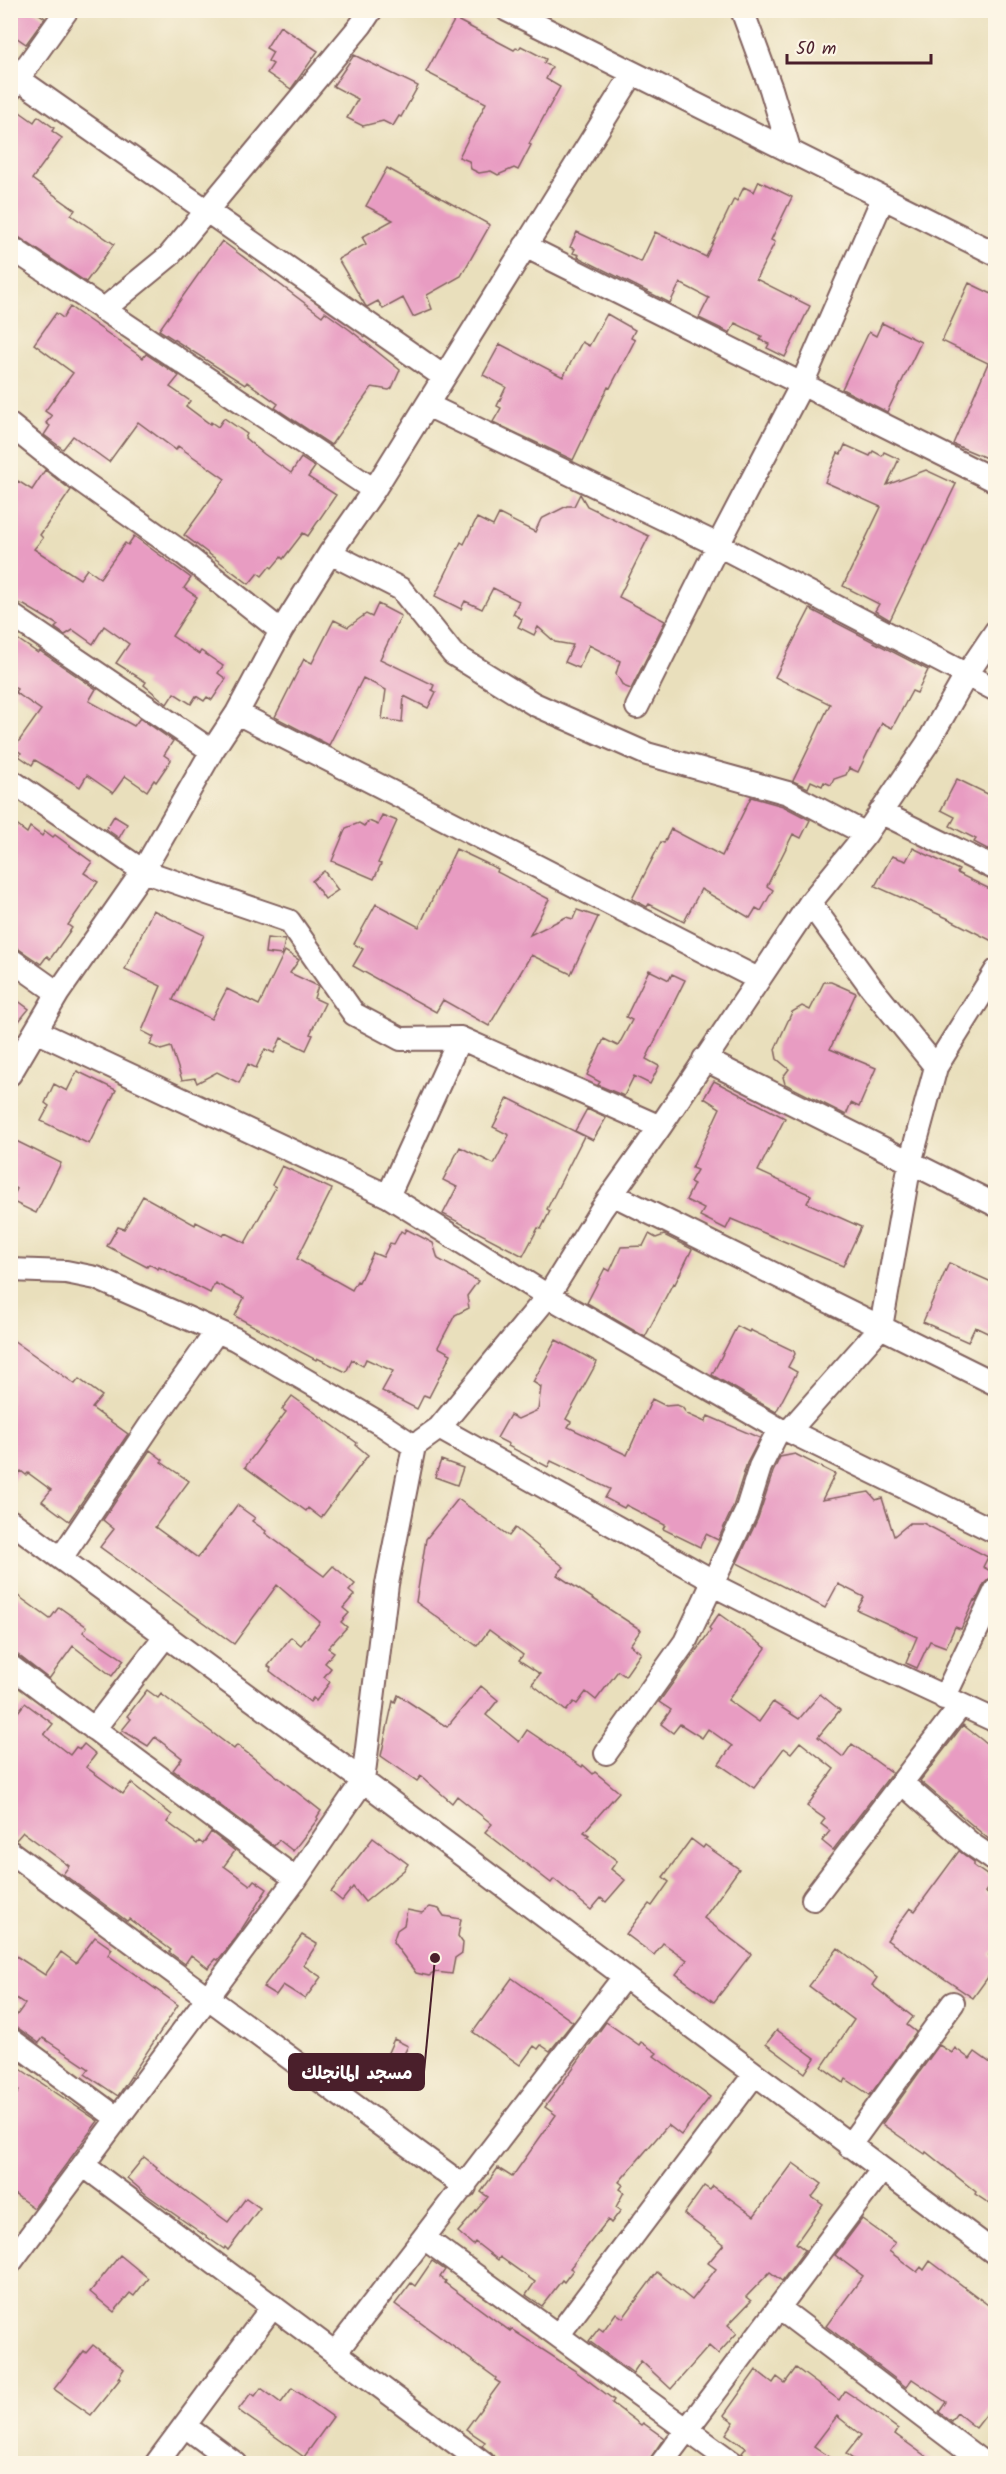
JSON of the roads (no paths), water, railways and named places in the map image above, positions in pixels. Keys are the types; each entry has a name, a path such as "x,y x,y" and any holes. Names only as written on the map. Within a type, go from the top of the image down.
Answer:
{"street":[{"path":"67,10 13,80 207,210 444,377"},
{"path":"103,310 169,256 371,10"},
{"path":"507,10 996,254"},
{"path":"742,10 771,89 790,152"},
{"path":"10,1074 58,993 143,871 212,751 237,713 281,632 330,553 374,490 633,73"},
{"path":"637,707 802,384 883,198"},
{"path":"525,246 996,481"},
{"path":"10,247 374,490"},
{"path":"427,405 718,545 996,690"},
{"path":"10,425 70,473 184,554 281,632"},
{"path":"330,553 401,589 453,654 534,704 647,754 788,793 815,805 866,834"},
{"path":"10,614 212,751"},
{"path":"10,2263 19,2233 84,2165 296,1879 363,1781 387,1584 414,1446 439,1428 548,1296 612,1194 660,1127 810,903 866,834 927,744 967,674 996,631"},
{"path":"237,713 758,979"},
{"path":"10,780 143,871 289,921 354,1014 400,1039 460,1038 660,1127"},
{"path":"880,812 996,869"},
{"path":"810,903 870,987 936,1066"},
{"path":"10,960 58,993"},
{"path":"606,1752 685,1642 746,1512 760,1467 784,1430 881,1327 910,1163 936,1066 996,971"},
{"path":"36,1031 285,1145 388,1196 548,1296 784,1430 996,1532"},
{"path":"388,1196 460,1038"},
{"path":"704,1059 996,1205"},
{"path":"612,1194 996,1384"},
{"path":"10,1270 66,1272 96,1278 218,1331 381,1424 414,1446"},
{"path":"61,1558 155,1418 218,1331"},
{"path":"439,1428 706,1577 713,1585 820,1639 996,1722"},
{"path":"10,1521 363,1781 996,2254"},
{"path":"813,1899 902,1783 953,1702 996,1590"},
{"path":"94,1729 166,1635"},
{"path":"10,1666 296,1879"},
{"path":"902,1783 971,1844 996,1861"},
{"path":"10,1852 465,2187"},
{"path":"335,2352 465,2187 624,1977"},
{"path":"849,2146 953,2003"},
{"path":"10,2039 117,2118"},
{"path":"559,2334 754,2075"},
{"path":"84,2165 484,2463"},
{"path":"661,2463 882,2170"},
{"path":"424,2238 734,2463"},
{"path":"156,2463 273,2306"},
{"path":"779,2308 985,2463"},
{"path":"184,2426 236,2463"}],"place":[{"name":"مسجد المانجلك","path":"435,1958"}]}
